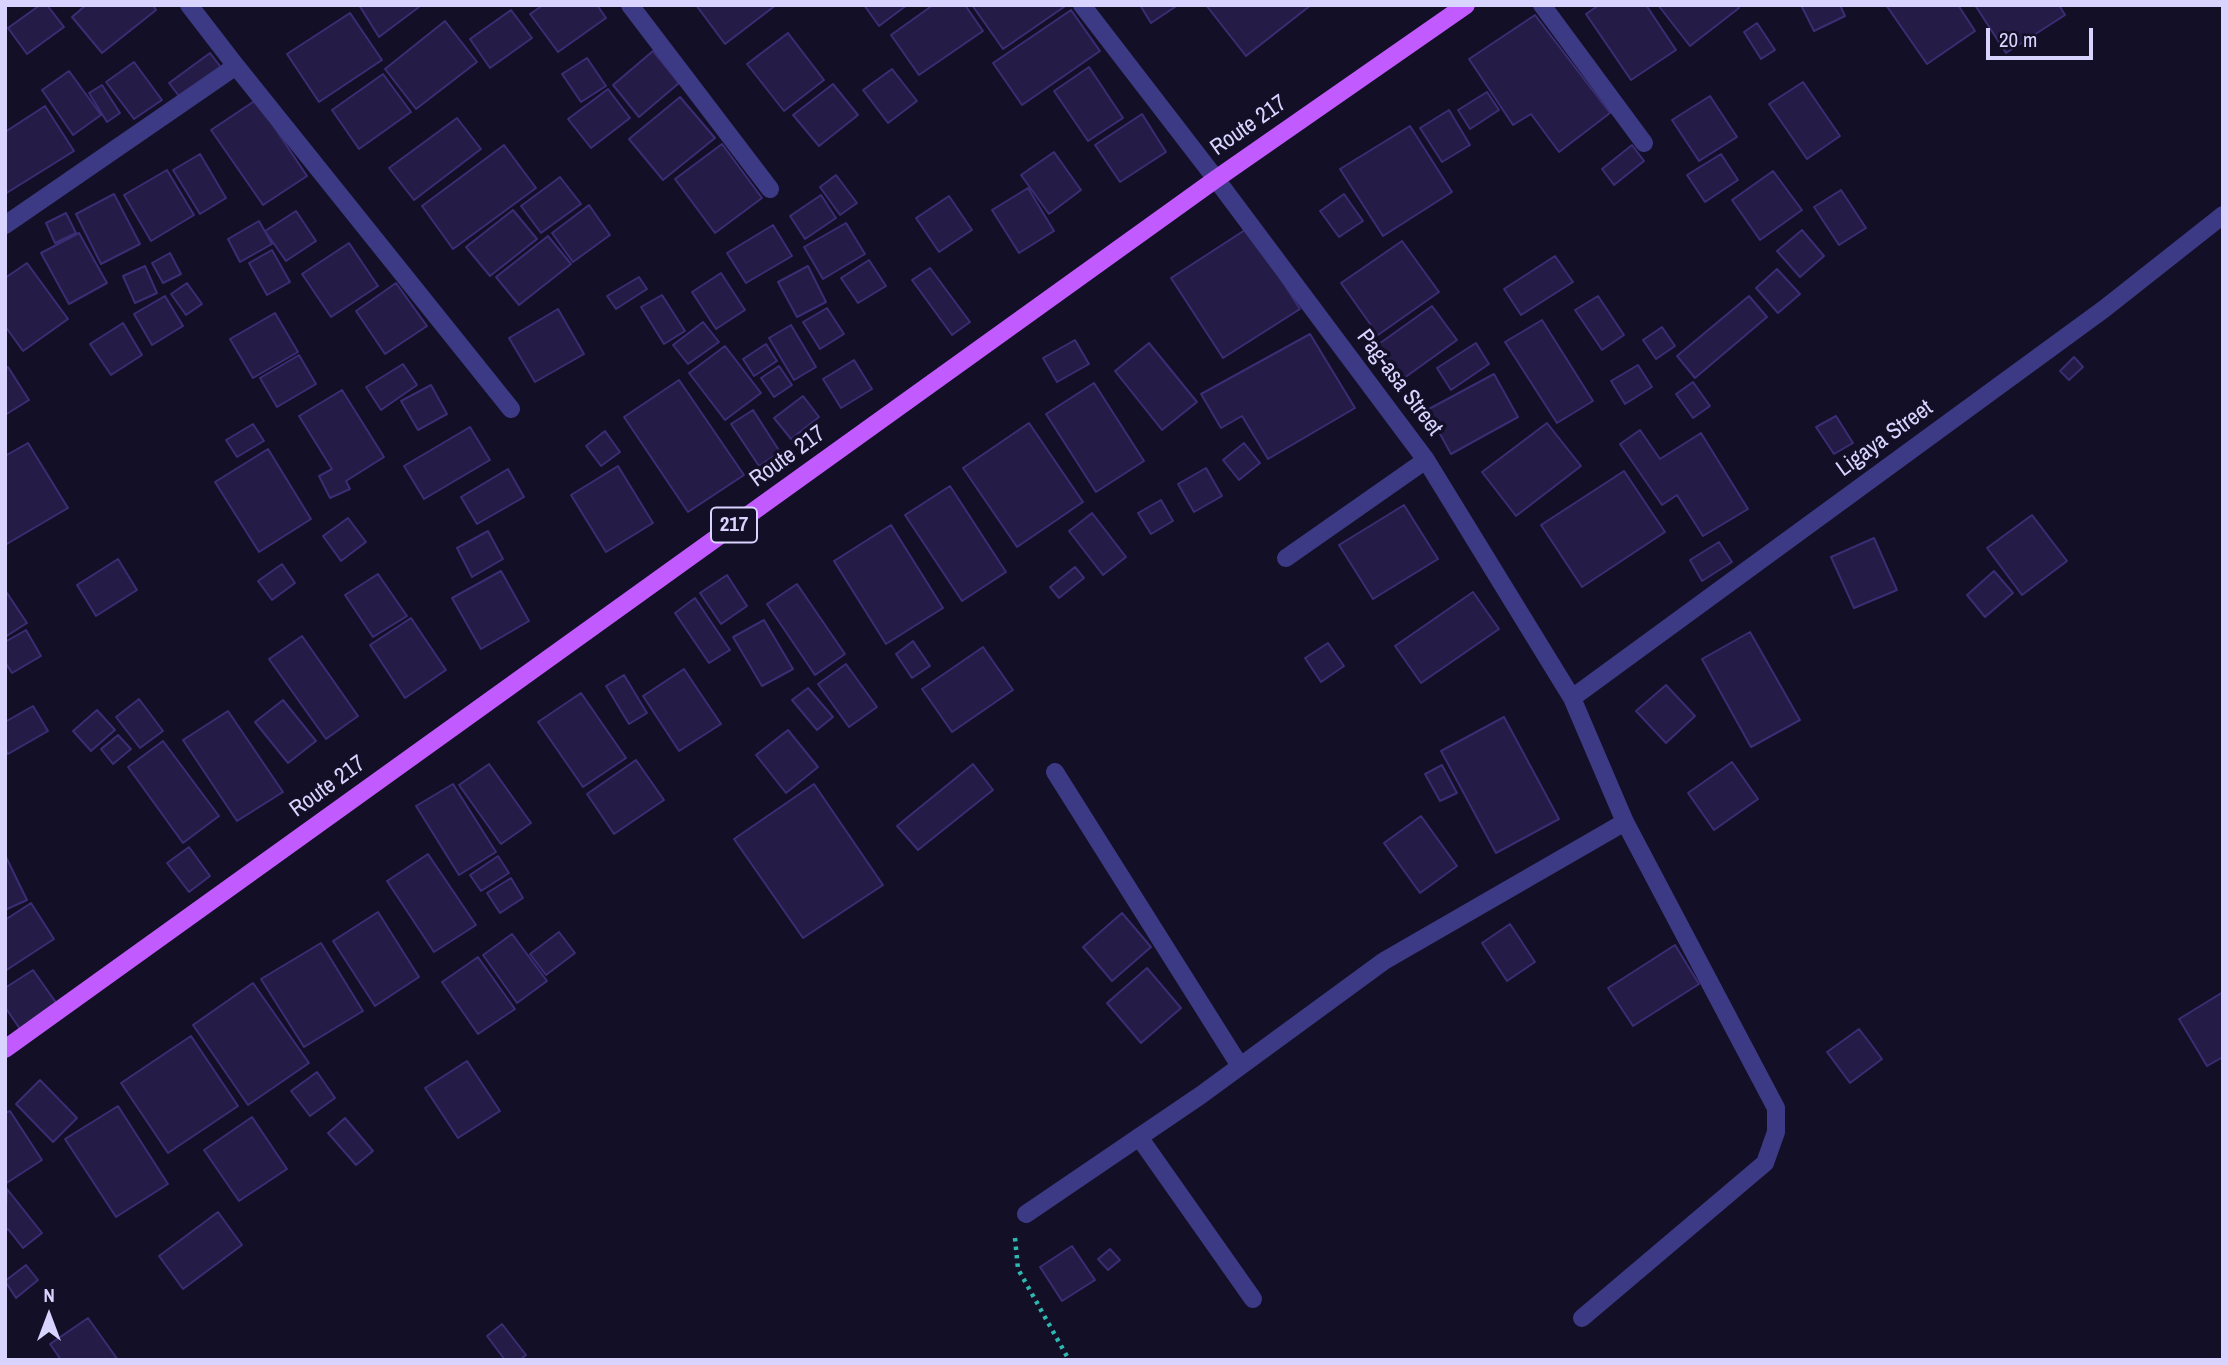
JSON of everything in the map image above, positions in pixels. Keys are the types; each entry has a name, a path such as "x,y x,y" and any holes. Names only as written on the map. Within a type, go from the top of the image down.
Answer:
{"main road":[{"name":"Route 217","path":"5,1049 1216,179 1466,5"}],"street":[{"path":"189,5 510,409"},
{"path":"630,5 770,189"},
{"name":"Pag-asa Street","path":"1082,5 1426,460 1572,698 1625,822 1776,1108 1776,1132 1765,1163 1582,1318"},
{"path":"1542,5 1644,143"},
{"path":"5,225 236,66"},
{"name":"Ligaya Street","path":"1572,698 2104,309 2223,215"},
{"path":"1286,558 1426,460"},
{"path":"1055,772 1240,1066"},
{"path":"1026,1214 1240,1066 1384,961 1625,822"},
{"path":"1139,1137 1253,1299"}],"path":[{"path":"1026,1214 1014,1224 1018,1269 1069,1360"}],"building":[{"path":"40,5 47,5 64,27 27,54 8,28"},
{"path":"86,5 153,5 156,10 102,53 72,17"},
{"path":"359,5 418,5 419,7 379,37"},
{"path":"543,5 597,5 606,18 558,52 530,14"},
{"path":"696,5 776,5 725,44"},
{"path":"864,5 907,5 879,26"},
{"path":"933,5 965,5 983,31 919,75 891,35"},
{"path":"972,5 1062,5 1064,7 1003,49"},
{"path":"1140,5 1178,5 1151,23"},
{"path":"1206,5 1311,5 1246,56"},
{"path":"1599,5 1646,5 1676,50 1631,80 1586,14"},
{"path":"1658,5 1737,5 1739,8 1690,46"},
{"path":"1801,5 1840,5 1845,16 1814,31"},
{"path":"1886,5 1958,5 1975,31 1927,64"},
{"path":"1975,5 2059,5 2065,15 2006,53"},
{"path":"511,10 532,38 490,68 470,39"},
{"path":"1071,10 1100,51 1022,105 993,63"},
{"path":"350,13 382,60 319,102 287,54"},
{"path":"1535,15 1610,113 1559,152 1531,114 1513,125 1469,59"},
{"path":"445,21 477,62 416,109 385,69"},
{"path":"1757,23 1775,50 1761,59 1744,32"},
{"path":"788,33 824,80 784,111 747,64"},
{"path":"653,51 679,83 639,117 613,85"},
{"path":"210,53 223,70 182,100 169,83"},
{"path":"587,58 606,86 581,102 562,74"},
{"path":"134,62 162,100 134,119 106,82"},
{"path":"1089,67 1123,118 1088,141 1054,91"},
{"path":"892,69 917,101 888,123 863,90"},
{"path":"69,71 101,115 73,135 42,90"},
{"path":"383,74 411,112 359,149 332,110"},
{"path":"1803,82 1840,136 1807,159 1769,104"},
{"path":"833,84 858,115 819,146 793,115"},
{"path":"102,85 120,113 107,122 89,93"},
{"path":"608,89 630,118 591,148 568,119"},
{"path":"1487,92 1499,110 1470,129 1458,110"},
{"path":"1710,96 1737,137 1699,161 1672,120"},
{"path":"680,97 715,138 663,180 629,139"},
{"path":"256,100 307,176 263,205 211,130"},
{"path":"45,106 74,151 5,194 5,132"},
{"path":"1449,110 1470,145 1442,162 1420,128"},
{"path":"1142,114 1166,152 1120,182 1095,145"},
{"path":"457,118 481,149 414,200 389,168"},
{"path":"1410,126 1452,192 1383,236 1340,169"},
{"path":"722,144 762,198 715,233 675,179"},
{"path":"504,145 536,188 453,249 422,206"},
{"path":"1632,145 1644,161 1614,185 1602,169"},
{"path":"1054,152 1081,190 1049,214 1021,175"},
{"path":"200,154 226,198 200,214 173,170"},
{"path":"1721,154 1738,180 1705,202 1687,175"},
{"path":"167,170 194,215 151,241 124,195"},
{"path":"1773,171 1802,210 1760,240 1732,200"},
{"path":"836,175 857,203 840,215 820,187"},
{"path":"560,177 581,204 541,233 521,206"},
{"path":"1028,188 1054,231 1019,253 992,210"},
{"path":"1841,190 1866,228 1839,245 1814,207"},
{"path":"114,194 140,244 101,264 76,214"},
{"path":"1344,194 1363,221 1339,237 1320,211"},
{"path":"821,195 836,218 805,239 790,216"},
{"path":"949,196 972,230 939,252 916,218"},
{"path":"589,205 610,235 573,262 552,233"},
{"path":"513,210 537,239 490,276 466,247"},
{"path":"296,211 316,241 286,261 265,231"},
{"path":"66,213 76,233 55,243 46,223"},
{"path":"259,221 272,244 240,262 228,239"},
{"path":"846,223 865,254 823,279 804,247"},
{"path":"773,225 792,256 746,283 727,253"},
{"path":"1248,228 1300,309 1223,358 1171,278"},
{"path":"1802,230 1824,256 1800,277 1777,251"},
{"path":"79,233 107,283 69,304 41,253"},
{"path":"548,236 571,264 519,305 496,277"},
{"path":"1402,241 1439,292 1378,335 1341,283"},
{"path":"349,243 378,286 331,317 302,274"},
{"path":"272,250 290,282 267,295 249,263"},
{"path":"170,253 181,274 163,283 152,263"},
{"path":"1555,256 1573,282 1521,315 1504,289"},
{"path":"869,260 886,286 858,303 841,278"},
{"path":"27,263 68,319 23,351 5,326 5,278"},
{"path":"145,266 157,293 135,303 123,276"},
{"path":"808,266 826,302 797,317 778,282"},
{"path":"930,268 970,322 952,335 912,280"},
{"path":"1777,269 1800,294 1778,313 1756,288"},
{"path":"721,273 745,310 716,329 692,292"},
{"path":"639,277 647,289 616,309 607,296"},
{"path":"187,283 202,304 186,315 171,294"},
{"path":"396,283 427,326 385,354 356,311"},
{"path":"662,295 685,331 664,344 641,307"},
{"path":"165,296 183,326 152,345 134,314"},
{"path":"1598,296 1624,335 1602,350 1575,310"},
{"path":"1749,296 1767,317 1695,378 1677,356"},
{"path":"1432,306 1457,340 1400,381 1376,346"},
{"path":"827,308 844,334 820,349 803,322"},
{"path":"558,309 584,354 535,382 509,338"},
{"path":"275,313 298,352 253,378 230,339"},
{"path":"1542,320 1593,401 1557,423 1505,342"},
{"path":"703,322 719,342 688,364 673,345"},
{"path":"123,323 142,355 111,375 90,344"},
{"path":"791,325 816,367 794,380 769,338"},
{"path":"1662,327 1675,346 1656,359 1643,340"},
{"path":"1310,334 1355,408 1268,459 1242,416 1221,428 1201,394"},
{"path":"1075,340 1089,364 1057,382 1043,358"},
{"path":"1149,343 1197,402 1162,430 1115,371"},
{"path":"1476,343 1489,364 1451,390 1437,368"},
{"path":"766,344 777,361 754,376 743,359"},
{"path":"725,346 761,393 725,420 689,373"},
{"path":"299,355 316,384 277,407 260,378"},
{"path":"2074,357 2083,367 2069,380 2060,371"},
{"path":"854,360 872,389 841,408 823,379"},
{"path":"403,364 417,385 381,410 366,387"},
{"path":"1638,365 1652,387 1625,404 1611,381"},
{"path":"779,366 792,385 774,397 761,378"},
{"path":"8,367 29,400 5,415 5,369"},
{"path":"1494,374 1518,417 1451,454 1427,410"},
{"path":"679,380 744,475 688,512 624,417"},
{"path":"1693,382 1710,406 1693,418 1676,394"},
{"path":"1094,383 1144,461 1096,492 1046,414"},
{"path":"431,385 447,414 418,430 401,401"},
{"path":"342,390 384,457 346,481 350,489 330,498 319,476 332,469 299,416"},
{"path":"803,396 819,417 791,439 774,418"},
{"path":"753,410 780,452 759,466 731,424"},
{"path":"1836,416 1853,443 1834,454 1816,427"},
{"path":"1029,423 1083,502 1017,547 963,468"},
{"path":"1547,423 1581,466 1516,516 1482,472"},
{"path":"253,424 264,441 237,457 226,440"},
{"path":"470,427 490,460 424,499 404,466"},
{"path":"1640,430 1660,459 1701,433 1748,509 1703,536 1677,495 1662,505 1620,444"},
{"path":"605,431 620,452 601,466 586,446"},
{"path":"28,443 68,508 5,545 5,456"},
{"path":"1244,443 1260,463 1239,480 1223,460"},
{"path":"268,449 311,519 259,552 215,482"},
{"path":"618,466 653,523 606,552 571,495"},
{"path":"1206,468 1222,496 1194,512 1178,484"},
{"path":"508,469 524,497 477,524 461,497"},
{"path":"1624,471 1665,532 1582,587 1541,525"},
{"path":"950,486 1006,572 962,601 905,515"},
{"path":"1161,500 1173,521 1151,534 1138,513"},
{"path":"1404,505 1438,559 1373,599 1339,545"},
{"path":"1092,513 1126,557 1103,575 1069,531"},
{"path":"2032,515 2067,561 2022,595 1987,548"},
{"path":"348,518 366,542 341,561 323,536"},
{"path":"891,525 943,608 886,644 834,561"},
{"path":"488,531 503,559 472,577 457,548"},
{"path":"1874,538 1897,590 1854,608 1831,557"},
{"path":"1719,542 1732,562 1702,581 1690,560"},
{"path":"118,559 137,590 96,616 77,585"},
{"path":"282,564 295,583 272,600 258,581"},
{"path":"1075,567 1084,578 1059,598 1050,587"},
{"path":"501,571 529,621 481,649 452,598"},
{"path":"1994,571 2013,593 1985,617 1967,595"},
{"path":"378,574 407,616 373,637 345,595"},
{"path":"727,575 747,606 721,624 700,593"},
{"path":"797,584 845,654 815,675 767,604"},
{"path":"5,590 27,623 5,637"},
{"path":"1473,592 1499,629 1421,683 1395,646"},
{"path":"695,598 730,650 709,663 675,613"},
{"path":"411,618 446,670 405,698 370,645"},
{"path":"764,620 793,669 762,686 733,637"},
{"path":"26,630 41,656 12,673 5,662 5,642"},
{"path":"1750,632 1800,720 1751,747 1702,659"},
{"path":"302,636 358,716 326,739 269,659"},
{"path":"913,641 930,666 912,678 896,654"},
{"path":"1328,643 1344,666 1321,682 1305,658"},
{"path":"983,647 1013,690 952,732 922,689"},
{"path":"846,664 877,707 849,727 818,684"},
{"path":"684,669 721,724 679,751 643,696"},
{"path":"624,675 647,713 629,724 606,686"},
{"path":"1666,685 1695,716 1666,743 1636,711"},
{"path":"808,688 833,717 817,730 792,700"},
{"path":"581,693 626,758 583,787 538,722"},
{"path":"139,699 163,731 140,748 116,717"},
{"path":"283,700 316,741 288,763 255,722"},
{"path":"33,706 48,731 8,754 5,749 5,722"},
{"path":"97,710 115,730 91,751 73,731"},
{"path":"228,711 283,792 237,821 183,740"},
{"path":"1504,717 1559,819 1496,853 1441,751"},
{"path":"788,730 818,767 786,793 756,755"},
{"path":"118,735 131,749 113,764 101,749"},
{"path":"163,741 219,816 183,843 128,767"},
{"path":"636,760 664,800 614,834 587,794"},
{"path":"1732,762 1758,799 1714,830 1688,793"},
{"path":"489,764 531,823 501,844 459,785"},
{"path":"973,764 993,790 918,850 897,826"},
{"path":"1442,765 1457,793 1440,801 1425,774"},
{"path":"453,784 496,852 459,875 416,806"},
{"path":"814,784 883,885 803,938 734,839"},
{"path":"1421,816 1457,866 1420,893 1384,843"},
{"path":"189,847 210,876 189,892 167,863"},
{"path":"428,854 476,925 434,952 387,881"},
{"path":"498,856 509,873 481,891 470,875"},
{"path":"5,858 27,900 5,910"},
{"path":"511,878 523,898 500,913 487,893"},
{"path":"31,903 54,939 5,971 5,920"},
{"path":"378,912 419,977 375,1006 333,941"},
{"path":"1122,913 1151,947 1112,981 1083,947"},
{"path":"1510,924 1535,962 1507,981 1482,943"},
{"path":"559,932 575,953 546,975 530,954"},
{"path":"512,934 547,981 517,1003 483,955"},
{"path":"321,943 363,1011 304,1047 261,979"},
{"path":"1675,945 1699,984 1633,1026 1608,988"},
{"path":"478,957 515,1009 478,1034 442,982"},
{"path":"1147,968 1181,1008 1141,1043 1107,1003"},
{"path":"33,970 57,1004 20,1029 5,1007 5,988"},
{"path":"253,983 309,1063 248,1105 193,1025"},
{"path":"2223,992 2223,1057 2207,1066 2179,1019"},
{"path":"1859,1029 1882,1059 1850,1083 1827,1052"},
{"path":"191,1036 238,1106 168,1153 121,1083"},
{"path":"467,1061 500,1111 458,1138 425,1088"},
{"path":"317,1072 335,1098 310,1116 291,1091"},
{"path":"40,1080 77,1118 53,1142 16,1104"},
{"path":"118,1106 168,1184 116,1217 65,1139"},
{"path":"10,1111 42,1160 5,1184 5,1113"},
{"path":"252,1117 287,1169 239,1201 204,1150"},
{"path":"345,1118 373,1151 356,1165 328,1133"},
{"path":"7,1189 42,1233 23,1248 8,1229 5,1231"},
{"path":"218,1212 242,1245 183,1289 159,1256"},
{"path":"1072,1246 1095,1280 1062,1301 1040,1267"},
{"path":"1110,1249 1120,1260 1108,1270 1098,1259"},
{"path":"26,1265 38,1280 16,1298 5,1281"},
{"path":"88,1318 118,1360 61,1360 50,1344"},
{"path":"502,1324 526,1355 520,1360 505,1360 487,1336"}]}
